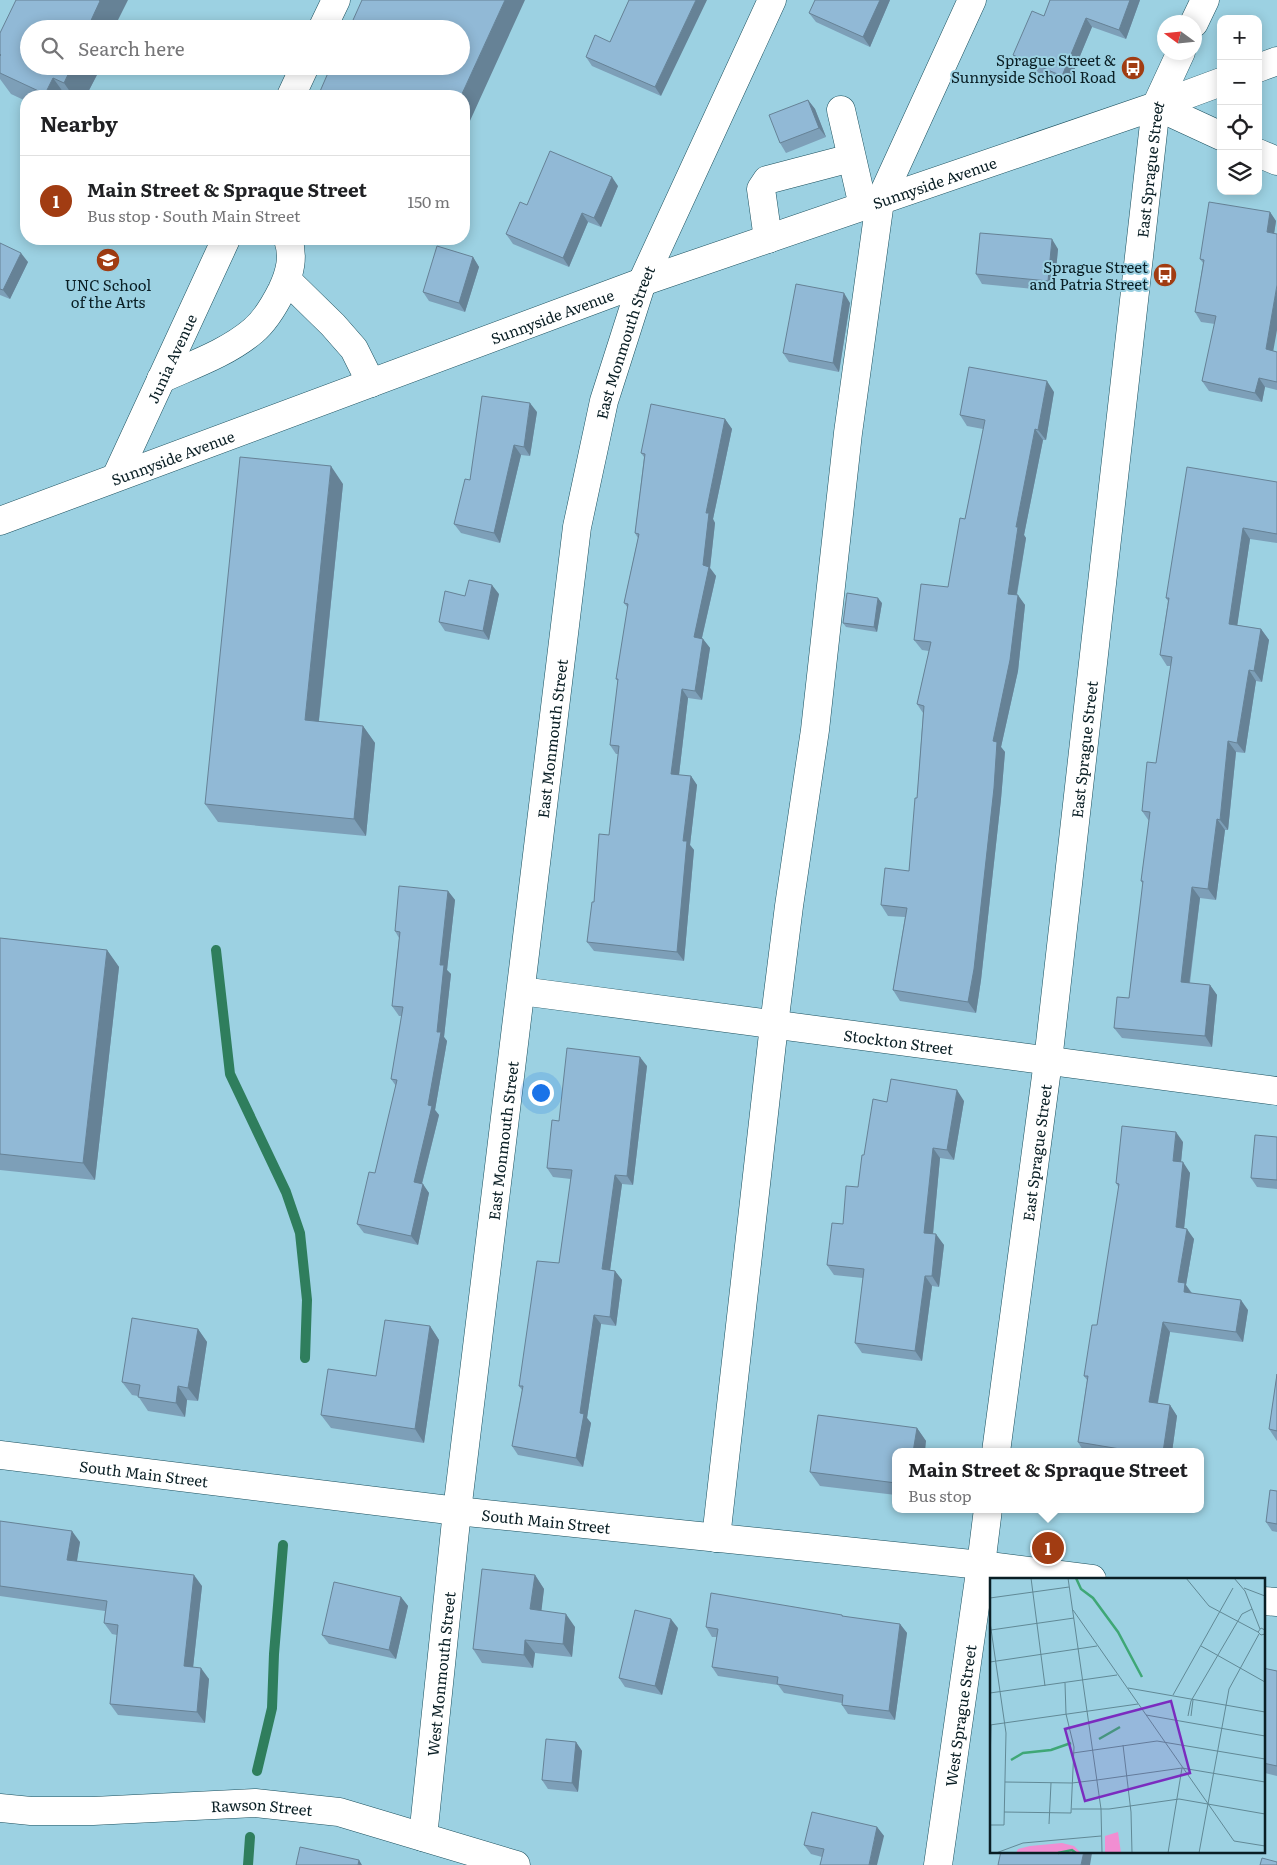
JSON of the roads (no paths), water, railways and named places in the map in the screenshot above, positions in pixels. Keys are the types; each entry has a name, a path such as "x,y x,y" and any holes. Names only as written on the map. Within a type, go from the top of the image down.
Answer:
{"street":[{"path":"326,20 336,0"},
{"name":"East Monmouth Street","path":"457,1511 577,527 604,401 642,282 772,0"},
{"path":"716,1538 774,1025 789,906 815,730 871,204 972,0"},
{"path":"1198,15 1206,0"},
{"name":"East Sprague Street","path":"997,1448 1048,1061 1156,106 1177,60"},
{"path":"1262,67 1277,61"},
{"path":"294,90 301,75"},
{"name":"Sunnyside Avenue","path":"0,521 642,282 1217,83"},
{"path":"1156,106 1217,134"},
{"path":"840,110 851,158 871,204"},
{"path":"1262,155 1277,161"},
{"path":"768,239 761,189 767,180 851,158"},
{"name":"Junia Avenue","path":"116,477 223,245"},
{"path":"161,380 228,347 254,330 275,304 287,280 292,252 290,245"},
{"path":"287,280 333,325 354,349 371,383"},
{"name":"Stockton Street","path":"521,990 1277,1092"},
{"name":"South Main Street","path":"0,1455 457,1511 981,1565 1084,1578"},
{"name":"West Monmouth Street","path":"423,1836 457,1511"},
{"path":"981,1565 988,1513"},
{"name":"West Sprague Street","path":"938,1865 981,1565"},
{"path":"1264,1601 1277,1602"},
{"name":"Rawson Street","path":"0,1808 31,1811 93,1811 255,1803 339,1812 516,1865"}],"waterway":[{"path":"216,950 230,1074 286,1192 300,1233 307,1300 305,1358"},
{"path":"257,1771 272,1708 274,1654 283,1545"},
{"path":"248,1865 250,1837"}],"place":[{"name":"Sprague Street & Sunnyside School Road","path":"1133,68"},
{"name":"UNC School of the Arts","path":"108,260"},
{"name":"Sprague Street and Patria Street","path":"1165,275"},
{"name":"Main Street & Spraque Street","path":"1048,1548"}]}
